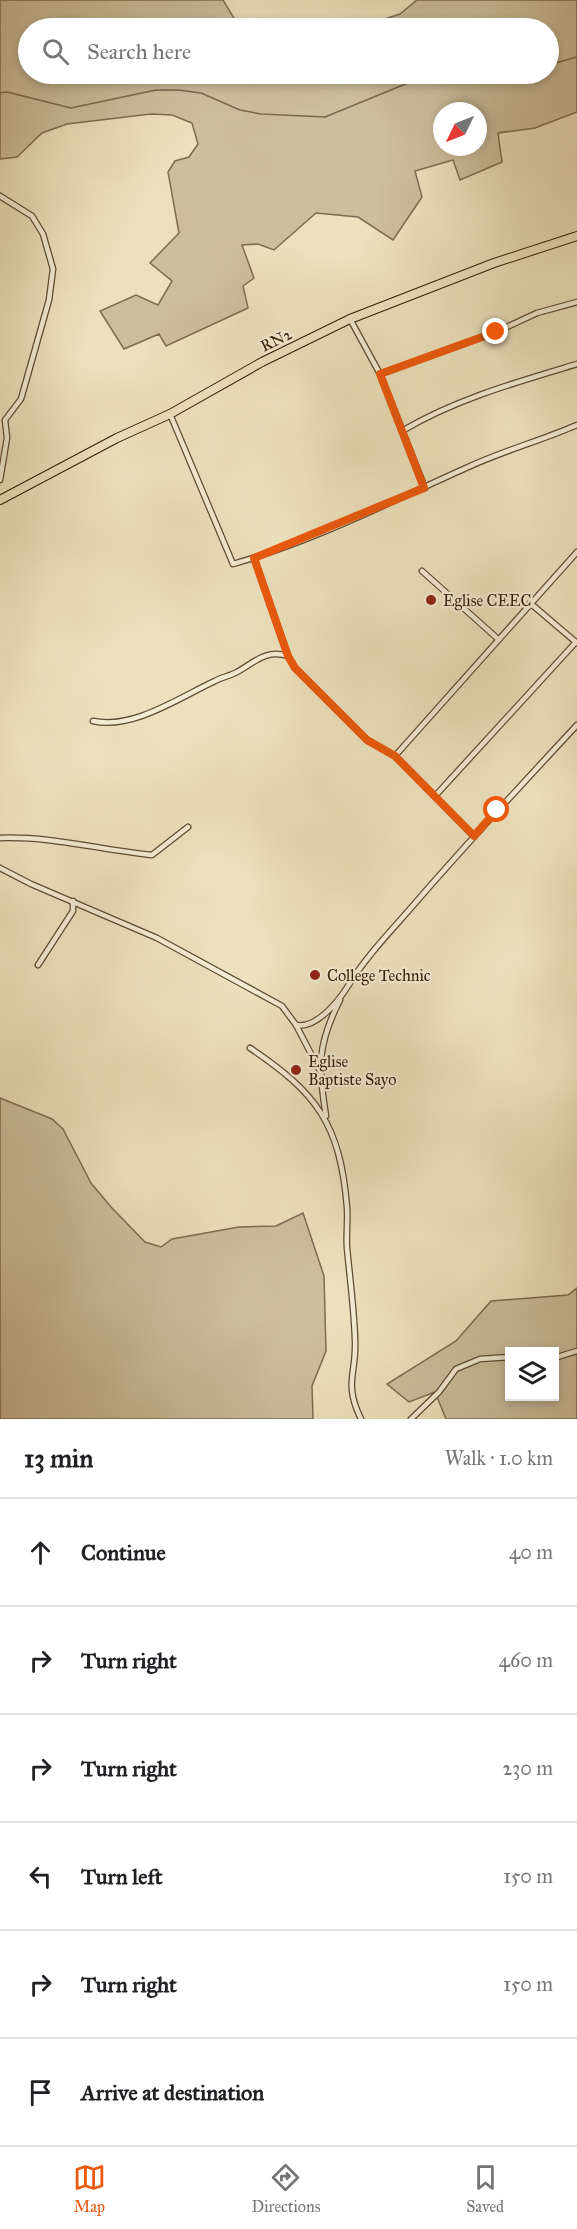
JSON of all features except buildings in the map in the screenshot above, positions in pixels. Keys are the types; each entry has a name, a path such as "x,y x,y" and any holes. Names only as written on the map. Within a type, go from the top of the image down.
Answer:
{"main road":[{"name":"RN2","path":"0,500 123,435 170,414 262,362 350,319 494,263 577,236"}],"street":[{"path":"0,196 32,216 43,234 54,269 49,300 21,399 5,420 7,438 0,480"},
{"path":"380,374 496,332 537,313 577,302"},
{"path":"350,319 380,374 424,488"},
{"path":"402,431 430,415 577,364"},
{"path":"170,414 233,564 254,558 424,488 502,452 542,441 577,425"},
{"path":"395,756 577,552"},
{"path":"254,558 288,656 295,668 367,740 395,756 474,836"},
{"path":"422,571 498,639"},
{"path":"436,795 577,643 530,603"},
{"path":"93,721 109,723 162,707 236,672 259,658 276,652 288,656"},
{"path":"361,1419 354,1405 350,1381 356,1346 347,1246 347,1207 339,1160 326,1118 320,1071 322,1041 342,995 362,965 474,836 577,725"},
{"path":"0,838 36,837 65,844 152,855 188,827"},
{"path":"0,868 157,938 282,1006 296,1025 320,1071"},
{"path":"38,965 73,912 73,901"},
{"path":"296,1025 303,1026 318,1019 342,995"},
{"path":"250,1048 289,1077 312,1098 326,1118"},
{"path":"559,1357 577,1352"},
{"path":"411,1419 439,1392 456,1369 480,1359 505,1357"}],"shaded area":[{"path":"0,0 223,0 234,18 18,18 18,84 559,84 559,18 388,18 400,14 417,0 577,0 577,112 535,128 498,133 502,162 460,180 453,160 415,171 422,197 393,240 358,217 316,213 274,250 258,244 242,245 254,278 243,286 248,308 166,346 159,334 124,349 100,311 136,295 158,305 172,281 150,263 179,233 168,172 175,161 189,157 198,144 192,123 172,115 151,114 67,124 42,133 17,157 0,159"},
{"path":"0,1098 52,1119 63,1129 91,1183 145,1242 161,1247 172,1239 239,1227 276,1226 303,1213 324,1276 326,1351 312,1386 313,1419 0,1419"},
{"path":"577,1288 577,1419 446,1419 435,1392 409,1402 387,1384 456,1341 491,1301 568,1295"}],"waterway":[{"path":"559,62 577,57"},
{"path":"0,93 7,92 71,108 156,90 179,90 201,93 240,110 261,114 325,117 405,84"}],"place":[{"name":"Eglise CEEC","path":"431,600"},
{"name":"College Technic","path":"315,975"},
{"name":"Eglise Baptiste Sayo","path":"296,1070"}],"route":[{"path":"496,332 380,374 424,488 254,558 288,656 295,668 367,740 395,756 474,836 497,810"}]}
